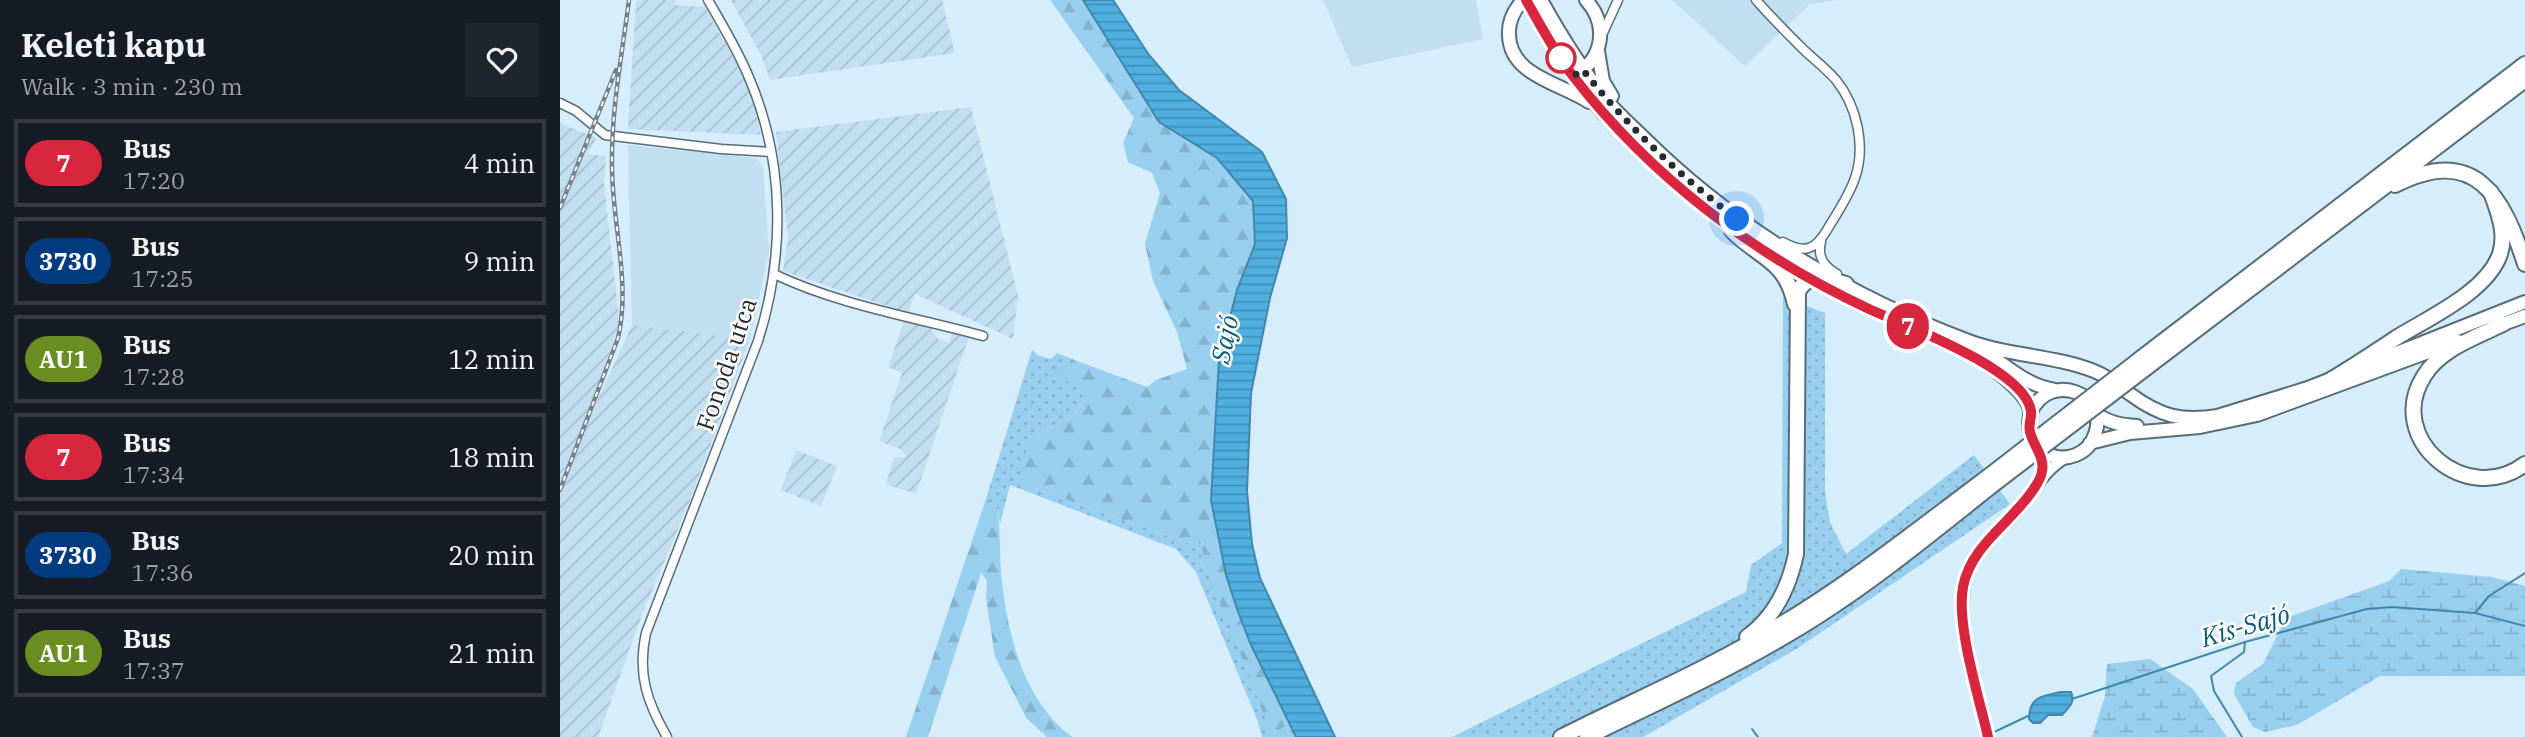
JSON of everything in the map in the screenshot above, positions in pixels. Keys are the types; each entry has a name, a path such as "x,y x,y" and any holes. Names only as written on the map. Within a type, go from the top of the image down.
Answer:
{"highway":[{"path":"1587,737 1722,671 1788,635 1861,586 1988,483 2525,64"},
{"path":"2143,363 2525,80"},
{"path":"2363,202 2420,173 2439,170 2462,172 2473,177 2491,192 2511,225 2525,264"},
{"path":"2332,379 2469,292 2491,271 2500,253 2504,233 2491,192"},
{"path":"1735,225 1782,272 1791,288 1797,312"},
{"path":"1703,668 1763,624 1778,604 1793,568 1797,540 1797,312 1800,288 1805,281 1823,277 1846,284"},
{"path":"2503,324 2466,342 2436,362 2419,385 2415,418 2419,435 2429,451 2453,472 2473,478 2488,478 2505,475 2525,464"},
{"path":"1561,737 1703,668 1779,626 1988,483"}],"main road":[{"path":"1512,0 1509,33 1516,57 1528,70 1576,93 1603,113 1672,180 1812,279 1981,361 2005,378 2024,397 2031,412"},
{"path":"1512,17 1524,0 1578,73 1603,113"},
{"path":"1541,0 1578,73 1735,225 1881,302 1968,341 2096,371 2159,412 2180,418 2218,416"},
{"path":"1586,0 1596,12 1598,63 1606,88 1639,134"},
{"path":"1545,78 1560,79 1578,73 1590,64 1599,43"},
{"path":"2095,413 2114,423 2137,426 2191,423 2332,379 2525,303"},
{"path":"2090,443 2130,433 2200,427 2257,415 2525,316"},
{"path":"1968,341 2003,363 2026,382 2040,388 2071,390 2080,394 2091,404 2097,428 2090,443 2080,453 2052,466 2019,509 1989,539 1971,565 1962,594 1962,618 1988,737"},
{"path":"2041,478 2043,465 2029,428 2031,412 2040,398 2057,390"},
{"path":"2035,443 2047,453 2065,458"}],"street":[{"name":"Fonoda utca","path":"667,737 645,688 643,654 646,633 758,341 774,274 778,222 771,152 751,82 708,0"},
{"path":"1599,43 1618,0"},
{"path":"1735,225 1747,221 1795,248 1811,248 1822,239 1848,195 1856,175 1859,146 1855,116 1850,102 1836,81 1756,0"},
{"path":"560,103 576,111 605,135 721,149 771,152"},
{"path":"1822,239 1820,255 1826,266 1875,295 1881,302"},
{"path":"774,274 852,303 983,337"}],"shaded area":[{"path":"636,0 675,0 675,5 705,7 744,77 761,135 628,129"},
{"path":"731,0 942,0 955,53 770,80 761,55"},
{"path":"1083,0 1113,0 1149,55 1179,90 1262,152 1286,199 1287,238 1270,298 1251,393 1247,491 1252,544 1260,578 1335,737 1296,737 1251,645 1237,609 1226,575 1211,500 1219,360 1237,290 1255,244 1253,201 1217,158 1159,122"},
{"path":"1323,0 1476,0 1483,39 1352,67"},
{"path":"1672,0 1837,0 1809,5 1745,66"},
{"path":"971,107 1018,296 1013,339 915,294 908,313 783,271 788,238 776,132"},
{"path":"560,123 596,138 588,154 606,156 604,183 619,319 589,409 593,410 632,325 750,339 690,500 642,615 598,737 560,737"},
{"path":"628,145 756,158 763,166 769,252 750,339 632,325"},
{"path":"904,321 930,328 939,340 949,343 952,333 969,337 916,494 886,484 894,457 907,457 902,450 879,441 902,373 888,367"},
{"path":"796,450 837,466 821,506 781,490"},
{"path":"2071,692 2073,699 2062,715 2048,715 2040,723 2033,723 2029,719 2034,702 2043,696"}],"green space":[{"path":"1050,0 1083,0 1159,122 1217,158 1253,201 1255,244 1237,290 1211,500 1226,575 1237,609 1251,645 1289,722 1277,733 1269,728 1211,578 1200,563 1203,554 1200,539 1187,543 1031,487 1020,478 1020,462 1036,434 1071,418 1084,402 1082,393 1059,375 1072,359 1147,387 1156,380 1187,369 1177,332 1153,281 1145,244 1160,193 1152,173 1128,162 1123,143 1134,118"},
{"path":"1783,297 1825,313 1825,492 1830,522 1846,554 1974,455 2010,504 1798,648 1643,737 1452,737 1746,592 1751,565 1782,543"},
{"path":"1032,350 1039,356 1051,359 1057,353 1072,359 1060,375 1082,393 1084,402 1071,418 1036,434 1031,487 1187,543 1200,538 1203,554 1200,563 1211,578 1277,733 1289,722 1296,737 1262,737 1196,572 1176,549 1010,485 1000,524 997,507 986,499"},
{"path":"986,499 997,507 1005,604 1022,668 1042,705 1055,722 1072,737 1047,737 1027,719 995,657 986,598 987,581 981,573 928,737 906,737"},
{"path":"2401,569 2492,577 2525,586 2525,676 2380,676 2297,725 2265,732 2253,727 2234,694 2236,683 2263,664 2286,618 2389,581"},
{"path":"2150,659 2193,689 2227,737 2092,737 2105,696 2107,664"}],"waterway":[{"path":"2475,613 2489,596 2525,573"},
{"name":"Kis-Sajó","path":"2072,699 2245,642 2367,609 2392,607 2475,613 2525,626"},
{"path":"2242,737 2214,691 2211,676 2244,652 2245,642"},
{"name":"Kis-Sajó","path":"1992,733 2028,716"},
{"path":"1752,729 1758,737"}],"railway":[{"path":"560,490 618,338 621,317 622,274 613,188 612,145 629,0"},
{"path":"560,208 616,70"}],"bus line":[{"name":"7","path":"1526,0 1573,76 1603,113 1672,180 1732,230 1848,298 1981,361 2005,378 2024,397 2031,412 2030,433 2042,459 2041,478 2019,509 1974,558 1966,574 1962,594 1962,618 1988,737"}],"route":[{"path":"1561,58 1573,76 1583,70 1610,104 1660,154 1737,219"}],"water label":[{"name":"Sajó","path":"1224,339"}]}
